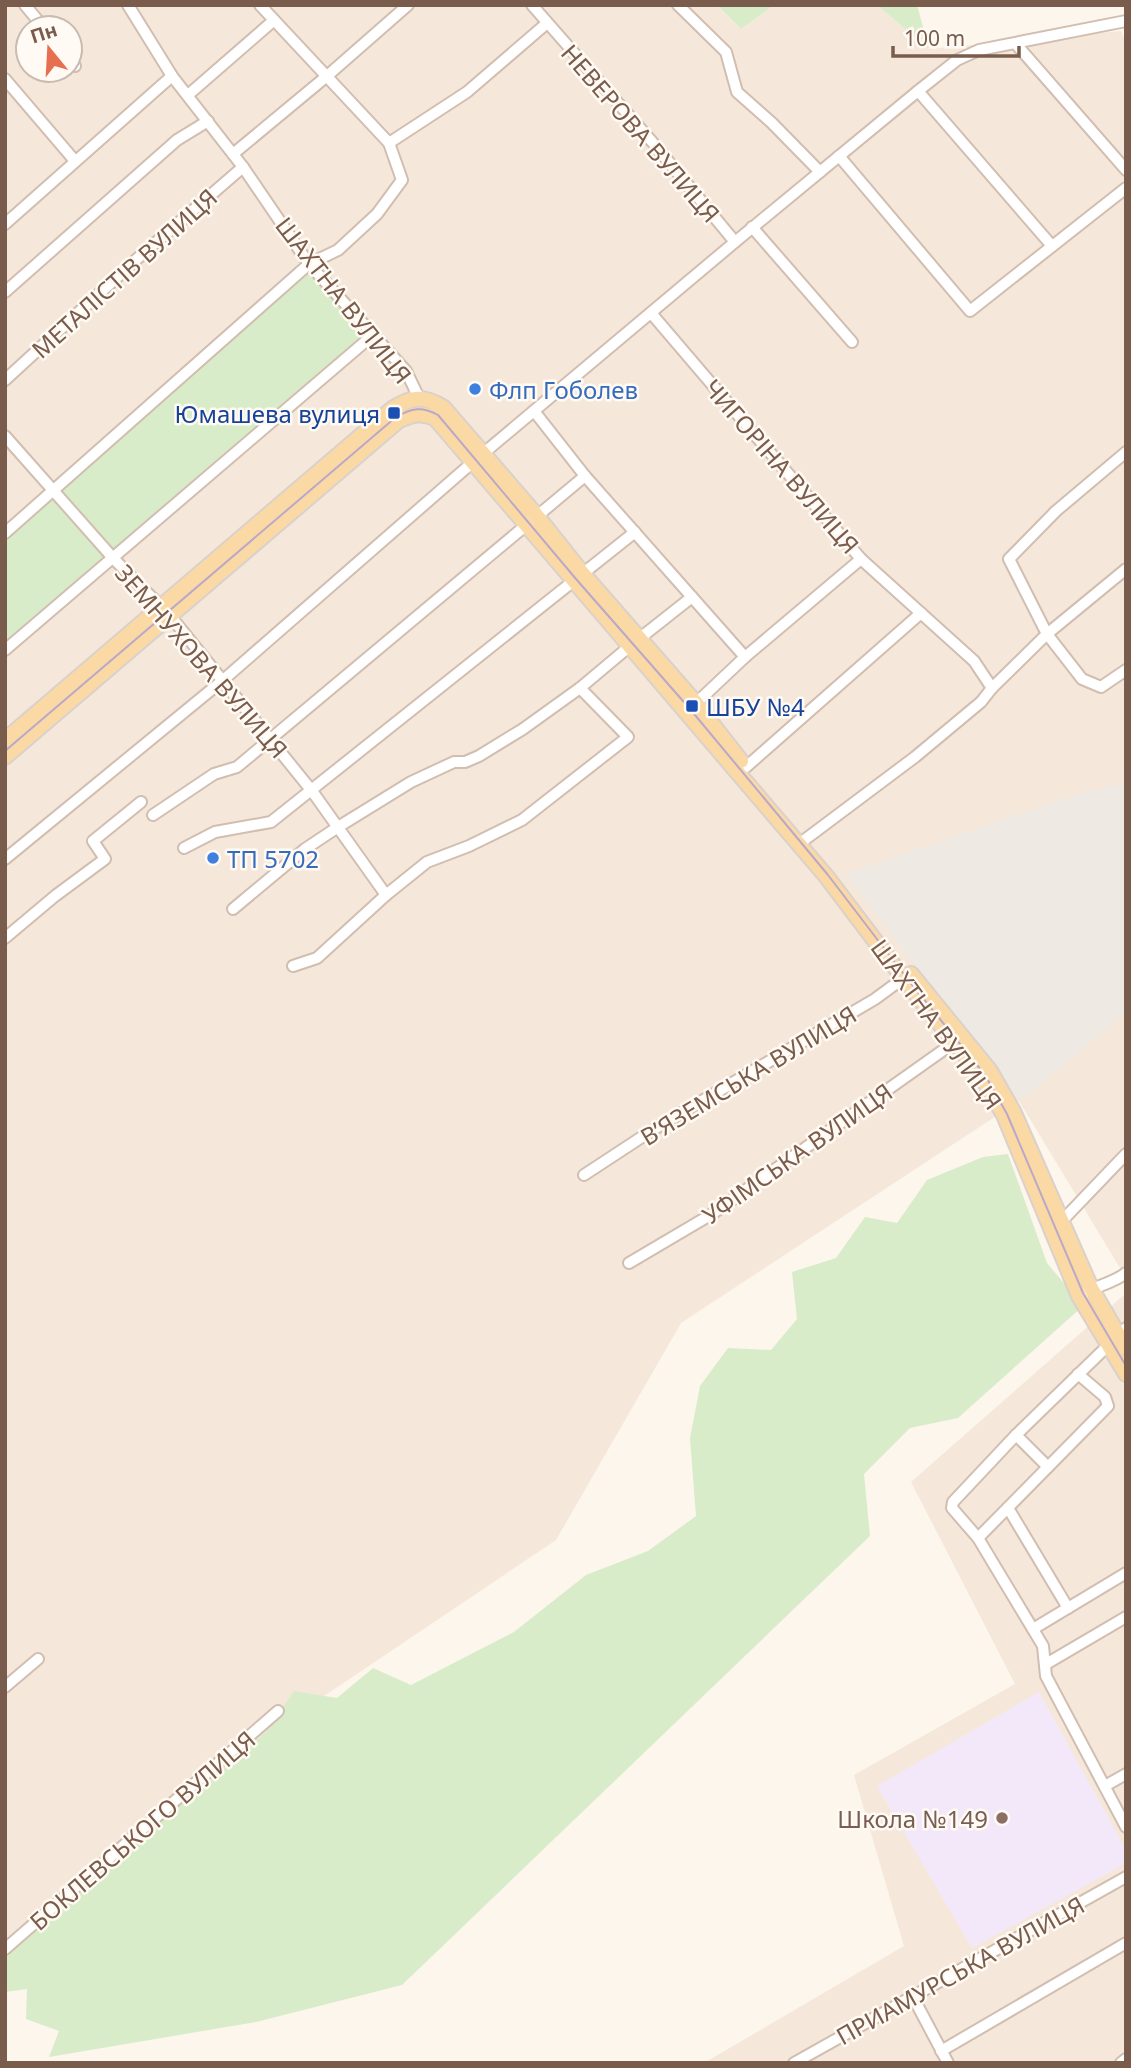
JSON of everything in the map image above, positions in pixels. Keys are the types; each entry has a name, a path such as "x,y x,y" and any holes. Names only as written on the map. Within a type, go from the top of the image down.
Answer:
{"main road":[{"name":"ШАХТНА ВУЛИЦЯ","path":"419,398 433,401 444,408 478,458 802,841"},
{"path":"5,757 392,409 405,401 419,398"},
{"name":"ШАХТНА ВУЛИЦЯ","path":"166,612 398,421 409,415 421,413 435,418 478,458"},
{"path":"5,740 166,612"},
{"name":"ШАХТНА ВУЛИЦЯ","path":"691,707 746,767 958,1040 990,1071 1013,1111 1085,1292 1126,1348"},
{"name":"ШАХТНА ВУЛИЦЯ","path":"1117,1336 1126,1374"}],"street":[{"name":"ШАХТНА ВУЛИЦЯ","path":"128,5 172,76 233,153 309,264 406,372 419,398"},
{"path":"5,533 309,264 338,250 377,214 402,180 389,143 260,5"},
{"path":"233,153 408,5"},
{"name":"НЕВЕРОВА ВУЛИЦЯ","path":"532,5 654,144 735,242"},
{"path":"678,5 726,52 737,92 820,172"},
{"path":"188,95 273,21"},
{"name":"НЕВЕРОВА ВУЛИЦЯ","path":"478,458 752,227 957,60 979,50 1126,21"},
{"name":"НЕВЕРОВА ВУЛИЦЯ","path":"389,143 467,92 546,24"},
{"path":"1016,44 1126,170"},
{"path":"5,223 172,76"},
{"path":"5,79 75,161"},
{"path":"918,90 1052,246"},
{"path":"5,292 177,140 208,121"},
{"path":"839,156 970,311 1126,188"},
{"name":"МЕТАЛІСТІВ ВУЛИЦЯ","path":"5,380 138,258 243,167"},
{"path":"752,227 852,342"},
{"name":"ЧИГОРІНА ВУЛИЦЯ","path":"651,313 861,559 974,661 992,688"},
{"path":"5,650 373,335"},
{"path":"534,411 585,476 745,657"},
{"name":"ЗЕМНУХОВА ВУЛИЦЯ","path":"5,436 113,558 166,612 312,791 386,895"},
{"path":"1126,452 1056,511 1009,559 1047,634 1082,679 1101,687 1126,670"},
{"path":"5,859 222,681 478,458"},
{"path":"153,815 214,774 237,767 585,476"},
{"path":"184,848 215,832 271,822 635,532"},
{"path":"691,707 745,657 861,559"},
{"path":"802,841 864,797 981,702 1047,634 1126,569"},
{"path":"233,909 305,849 338,827 411,782 454,762 465,762 479,756 523,730 580,688 692,597"},
{"path":"746,767 921,613"},
{"path":"293,966 317,958 427,862 469,846 522,820 628,737 580,688"},
{"path":"5,938 104,859 93,841 141,802"},
{"name":"В’ЯЗЕМСЬКА ВУЛИЦЯ","path":"584,1175 651,1131 876,999 907,976"},
{"name":"УФІМСЬКА ВУЛИЦЯ","path":"628,1263 712,1214 958,1040"},
{"path":"1057,1226 1126,1154"},
{"path":"1085,1292 1116,1280 1126,1273"},
{"path":"1117,1336 1016,1436 953,1502 952,1508 978,1538 1043,1646 1046,1676 1126,1828"},
{"path":"978,1538 1108,1406 1105,1397 1078,1374"},
{"path":"1016,1436 1048,1467"},
{"path":"1008,1508 1068,1608"},
{"path":"1033,1629 1126,1573"},
{"path":"1046,1664 1126,1617"},
{"path":"5,1687 38,1659"},
{"name":"БОКЛЕВСЬКОГО ВУЛИЦЯ","path":"5,1949 278,1710"},
{"path":"1105,1786 1126,1774"},
{"name":"ПРИАМУРСЬКА ВУЛИЦЯ","path":"794,2063 1126,1877"},
{"path":"941,2051 1126,1943"},
{"path":"912,1997 948,2063"},
{"path":"1121,2063 1126,2059"}],"shaded area":[{"path":"5,5 717,5 741,29 774,5 877,5 929,49 1121,31 1126,42 1126,1278 1019,1101 681,1323 556,1540 174,1797 5,1941"},
{"path":"1126,783 1126,1013 1020,1101 845,874 1079,794"},
{"path":"1126,1293 1126,2063 704,2063 904,1946 854,1775 1015,1684 911,1482"},
{"name":"Школа №149","path":"1039,1692 1126,1850 1126,1863 972,1948 877,1786"}],"green space":[{"path":"717,5 774,5 741,29"},
{"path":"877,5 917,5 929,49"},
{"path":"309,271 367,336 5,643 5,538"},
{"path":"1008,1154 1047,1263 1083,1306 958,1418 910,1428 864,1474 870,1536 402,1985 256,2022 49,2057 59,2031 26,2019 27,1989 5,1992 5,1955 266,1732 294,1691 337,1698 373,1668 411,1685 514,1632 586,1575 648,1551 696,1516 690,1438 700,1386 728,1348 771,1350 797,1319 792,1272 836,1258 865,1217 897,1223 927,1180 983,1157"}],"tram line":[{"path":"5,751 396,417 417,409 438,415 828,875 985,1075 1007,1114 1083,1293 1126,1366"}],"place":[{"name":"Флп Гоболев","path":"475,389"},
{"name":"Юмашева вулиця","path":"394,413"},
{"name":"ШБУ №4","path":"692,706"},
{"name":"ТП 5702","path":"213,858"},
{"name":"Школа №149","path":"1002,1818"}]}
